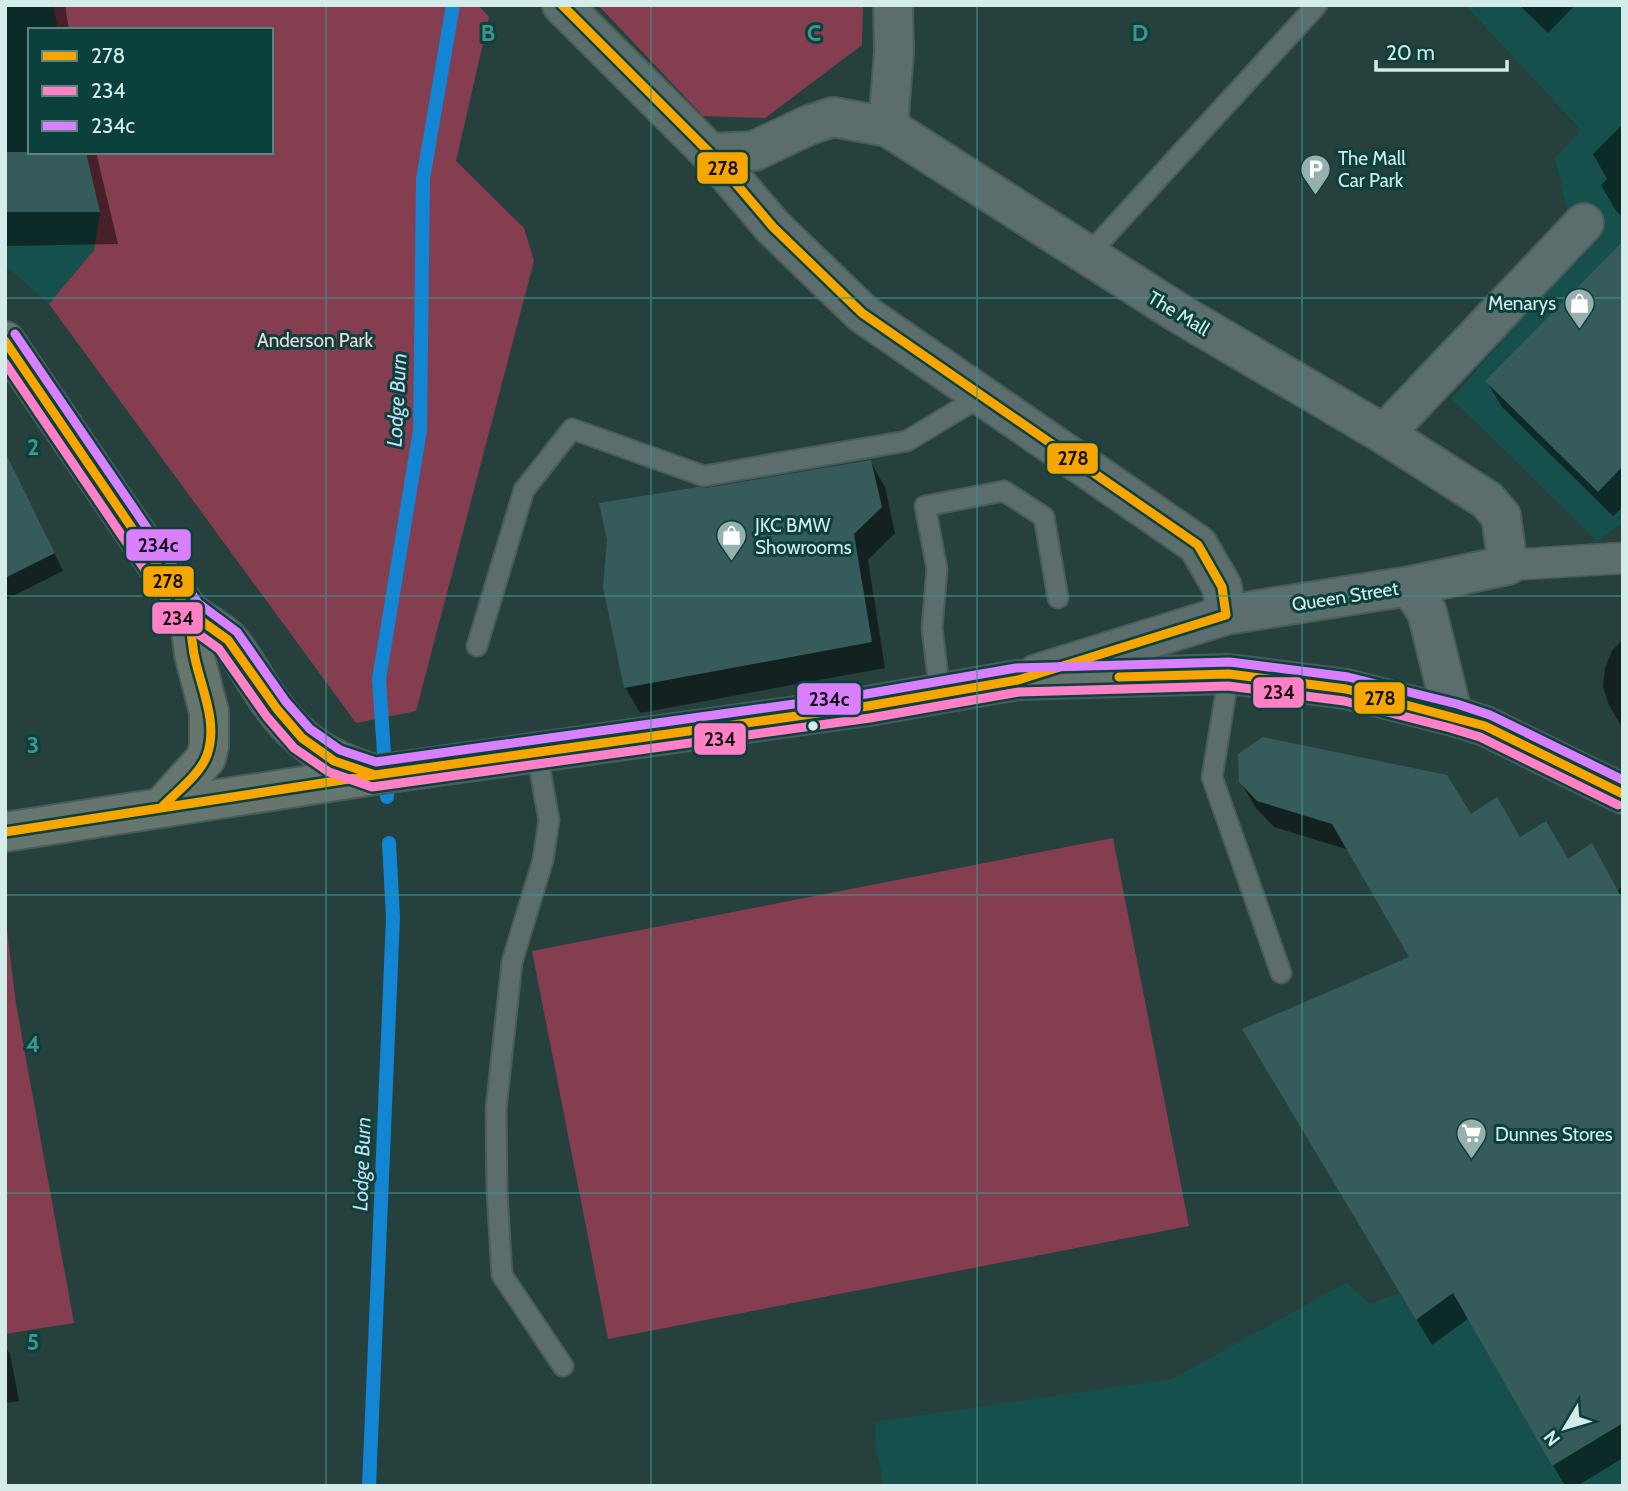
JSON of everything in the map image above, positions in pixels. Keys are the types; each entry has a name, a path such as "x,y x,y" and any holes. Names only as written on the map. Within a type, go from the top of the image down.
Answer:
{"main road":[{"path":"5,341 189,612 231,642 287,724 312,747 335,761 375,775"},
{"path":"161,808 206,758 209,746 209,712 194,654 189,612"},
{"path":"5,832 375,775 537,754 940,694 1018,680 1229,674 1346,689 1453,716 1485,726 1623,793"}],"street":[{"path":"562,5 710,153 774,227 862,313 1198,545 1222,587 1226,615"},
{"path":"888,127 894,52 893,5"},
{"name":"The Mall","path":"710,153 754,151 809,125 833,117 888,127 1180,314 1384,434 1487,500 1501,516 1508,565"},
{"path":"1384,434 1584,223"},
{"path":"1410,586 1508,565 1623,558"},
{"name":"Queen Street","path":"1018,680 1226,615 1410,586 1427,612 1453,716"}],"lane":[{"path":"1087,256 1317,5"},
{"path":"477,646 524,490 572,429 704,476 906,441 983,396"},
{"path":"940,694 932,628 937,569 925,506 1004,491 1044,517 1058,598"},
{"path":"1229,674 1212,777 1281,972"},
{"path":"537,754 549,820 542,860 512,962 496,1110 498,1191 502,1275 563,1366"}],"shaded area":[{"path":"5,5 53,5 58,28 28,28 28,154 32,154 100,212 94,250 49,304 5,265"},
{"path":"1465,5 1623,5 1623,523 1597,541 1452,399 1577,254 1555,158 1581,130"},
{"path":"1346,1283 1370,1304 1399,1293 1416,1320 1453,1293 1552,1466 1623,1423 1623,1486 884,1486 876,1449 875,1422 1172,1379"}],"green space":[{"name":"Anderson Park","path":"53,5 478,5 489,17 456,161 524,228 534,261 416,711 356,723 49,304 94,250 100,212 86,154 273,154 273,28 58,28"},
{"path":"598,5 863,5 862,45 765,118 703,116"},
{"path":"1113,838 1189,1226 608,1339 532,951"},
{"path":"5,914 16,1004 74,1323 5,1334"}],"building":[{"path":"5,152 86,154 100,212 5,212"},
{"name":"Menarys","path":"1623,241 1623,466 1598,492 1485,381"},
{"path":"5,452 55,553 5,578"},
{"name":"JKC BMW Showrooms","path":"871,460 882,507 854,534 872,642 624,688 603,587 607,540 599,503"},
{"name":"Dunnes Stores","path":"1263,737 1447,775 1471,814 1497,797 1520,837 1546,821 1568,859 1592,843 1623,900 1623,1423 1552,1466 1453,1293 1416,1320 1242,1029 1409,957 1332,824 1257,801 1239,782 1238,754"}],"waterway":[{"name":"Lodge Burn","path":"387,797 379,679 420,430 423,179 453,5"},
{"name":"Lodge Burn","path":"369,1486 393,917 389,843"}],"transit line":[{"name":"278","path":"562,5 710,153 773,227 862,313 1198,545 1222,587 1226,615"},
{"name":"234c","path":"15,334 198,603 237,632 286,702 310,729 340,750 376,762 866,694 1016,668 1230,662 1348,677 1457,704 1490,715 1623,780"},
{"name":"278","path":"5,341 189,612 228,640 277,709 302,738 334,761 375,775"},
{"name":"234","path":"5,363 179,620 219,649 267,717 294,748 329,772 372,787 870,718 1019,692 1228,686 1344,701 1480,737 1618,805"},
{"name":"278","path":"161,808 199,770 210,742 210,717 194,654 189,621 182,602"},
{"name":"278","path":"5,832 375,775 868,706 1018,680 1226,615"},
{"name":"278","path":"1119,677 1229,674 1346,689 1485,726 1623,794"}],"place":[{"name":"The Mall Car Park","path":"1315,196"},
{"name":"Menarys","path":"1579,330"},
{"name":"JKC BMW Showrooms","path":"732,563"},
{"name":"Dunnes Stores","path":"1472,1161"}]}
